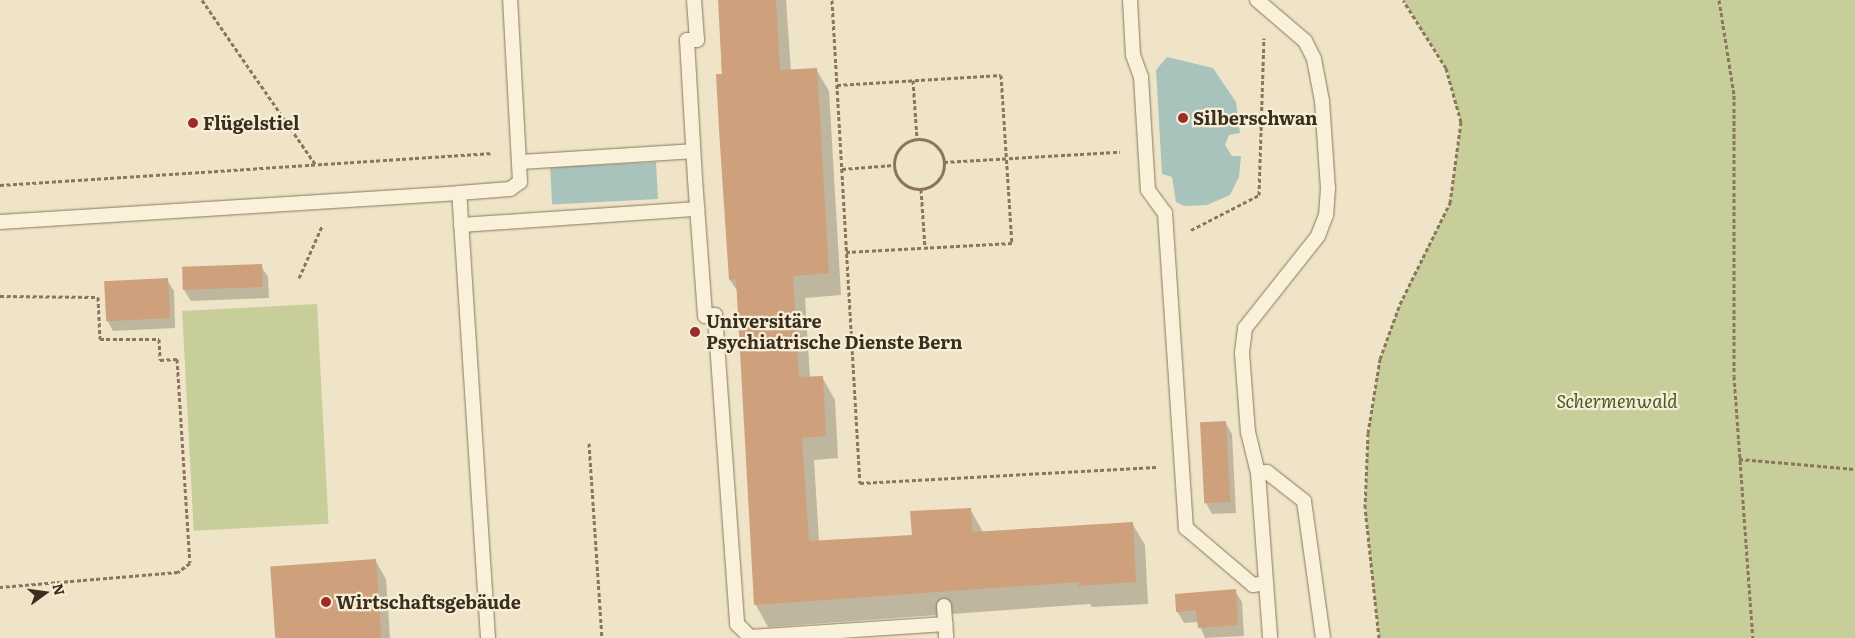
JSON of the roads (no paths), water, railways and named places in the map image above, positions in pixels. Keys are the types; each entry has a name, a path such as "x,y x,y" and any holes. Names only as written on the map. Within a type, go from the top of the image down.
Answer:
{"lane":[{"path":"0,222 516,188 520,156 510,0"},
{"path":"694,0 697,40 687,40 704,316 715,315 737,624 750,636 882,633 946,624"},
{"path":"1130,0 1146,150 1148,190 1165,214 1186,528 1253,585 1266,583"},
{"path":"1257,0 1304,41 1314,59 1322,101 1328,188 1326,215 1318,236 1244,328 1242,352 1248,432 1258,473 1270,638"},
{"path":"520,156 693,151"},
{"path":"459,193 488,638"},
{"path":"461,225 697,209"},
{"path":"1258,473 1267,472 1304,501 1323,638"},
{"path":"944,606 946,638"}],"water":[{"path":"1167,57 1213,68 1236,102 1240,133 1229,135 1225,145 1232,156 1241,156 1239,177 1230,195 1207,205 1184,206 1176,202 1172,177 1162,174 1156,70"},
{"path":"656,162 658,199 552,204 550,168"}],"place":[{"name":"Silberschwan","path":"1183,118"},
{"name":"Flügelstiel","path":"193,123"},
{"name":"Universitäre Psychiatrische Dienste Bern","path":"695,332"},
{"name":"Wirtschaftsgebäude","path":"326,602"}],"park label":[{"name":"Schermenwald","path":"1617,401"}]}
